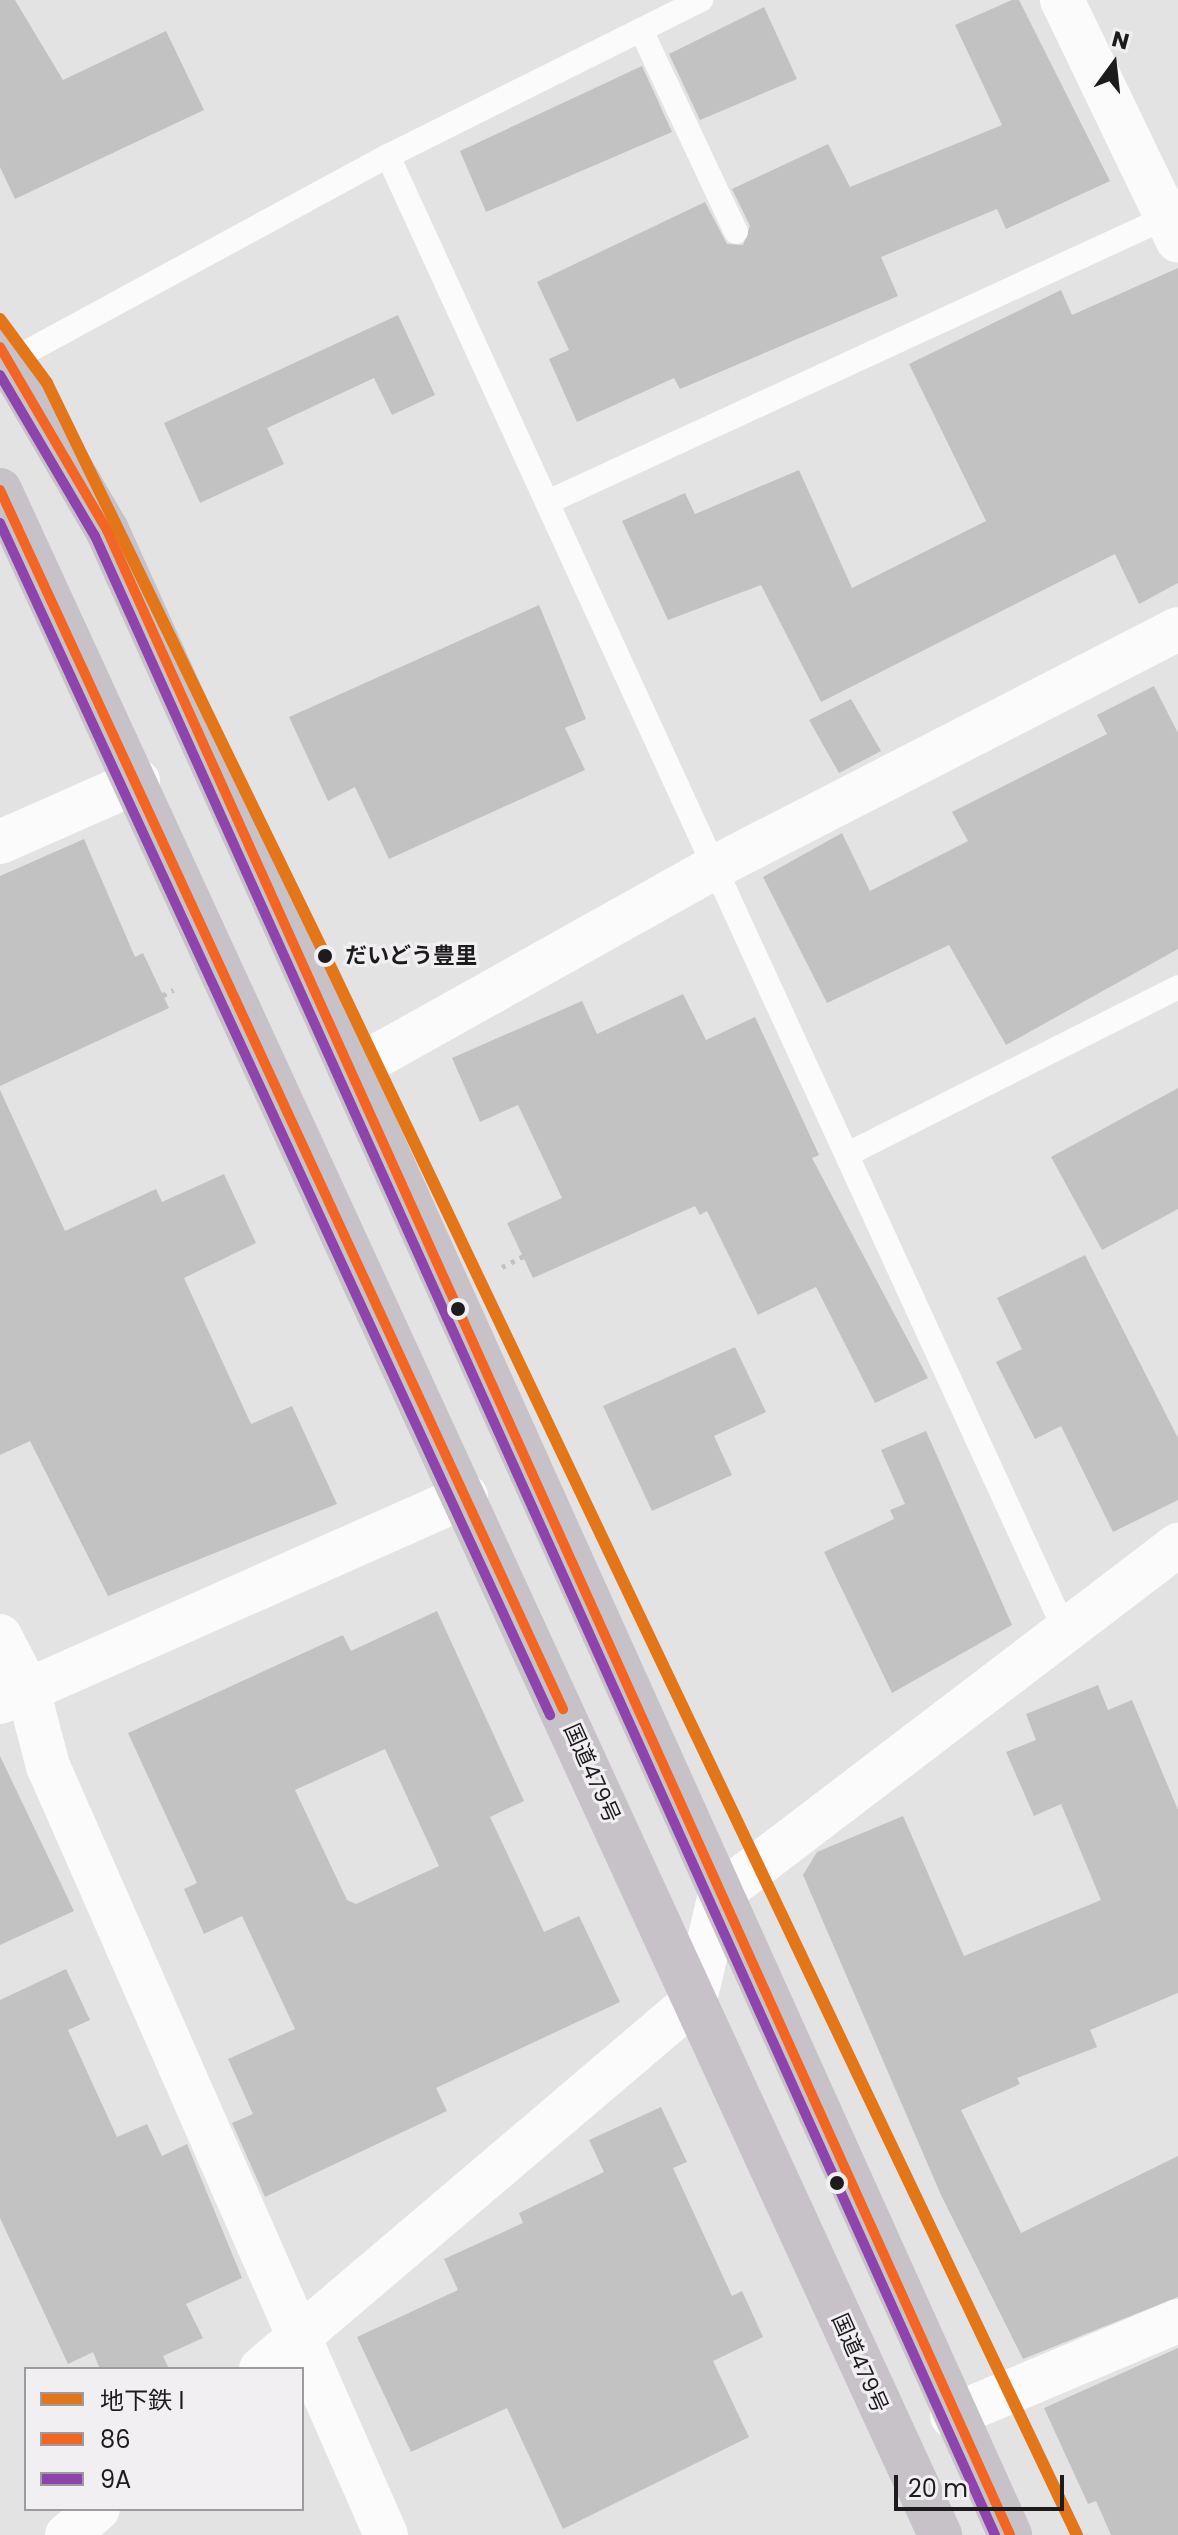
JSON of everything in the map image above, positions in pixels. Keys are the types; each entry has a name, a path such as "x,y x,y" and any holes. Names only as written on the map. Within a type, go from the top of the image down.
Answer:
{"highway":[{"path":"5,354 107,530 352,1070 952,2416 1010,2535"},
{"name":"国道479号","path":"0,490 138,781 940,2535"}],"street":[{"path":"1062,0 1173,229"},
{"path":"352,1070 717,866 1178,629"},
{"path":"0,842 138,781"},
{"path":"14,1696 466,1496"},
{"path":"263,2367 695,2000 720,1894 1178,1545"},
{"path":"0,1636 14,1696 48,1766 386,2535"},
{"path":"952,2416 1178,2321"},
{"path":"67,2535 96,2511"}],"lane":[{"path":"5,354 388,156 701,0"},
{"path":"641,30 736,232"},
{"path":"388,156 717,866 1066,1633"},
{"path":"548,502 1173,229"},
{"path":"848,1154 1178,987"}],"path":[{"path":"136,1009 173,990"},
{"path":"502,1267 530,1253"}],"building":[{"path":"0,0 15,0 63,80 166,31 204,110 15,199 0,167"},
{"path":"1012,0 1019,0 1110,181 1006,229 997,209 881,257 898,296 680,389 674,378 577,422 549,359 569,350 537,282 705,202 727,244 743,245 750,226 732,189 828,144 850,187 1002,125 955,25"},
{"path":"764,7 797,79 700,120 669,54"},
{"path":"642,66 672,132 486,212 460,151"},
{"path":"1178,268 1178,583 1139,604 1115,554 821,702 761,585 668,620 622,521 685,493 695,514 799,470 852,588 986,521 909,364 1061,290 1072,315"},
{"path":"398,315 435,395 392,415 374,378 267,428 284,464 200,503 164,423"},
{"path":"539,605 586,719 565,728 585,770 389,859 355,787 328,801 289,717"},
{"path":"1154,686 1178,733 1178,949 1006,1045 949,945 827,1003 763,877 842,833 870,891 968,841 952,812 1107,734 1097,715"},
{"path":"851,699 881,751 839,773 809,720"},
{"path":"84,839 135,957 143,953 169,1008 0,1086 0,876"},
{"path":"683,994 706,1040 755,1017 819,1155 812,1158 928,1378 875,1403 816,1287 758,1315 707,1211 700,1215 695,1206 533,1278 507,1223 562,1198 518,1105 480,1122 452,1058 582,1001 597,1034"},
{"path":"1178,1088 1178,1209 1102,1250 1051,1157"},
{"path":"0,1090 65,1231 156,1189 162,1202 224,1174 256,1243 184,1278 251,1424 292,1406 337,1504 108,1596 30,1441 0,1455"},
{"path":"1085,1255 1178,1438 1178,1500 1113,1532 1061,1426 1035,1439 996,1362 1022,1349 997,1298"},
{"path":"735,1347 766,1412 714,1436 732,1475 652,1511 603,1406"},
{"path":"926,1431 1012,1625 892,1693 824,1552 894,1519 890,1510 905,1504 881,1450"},
{"path":"437,1611 524,1801 490,1817 544,1932 579,1916 620,2002 436,2088 447,2111 265,2197 232,2123 253,2114 228,2059 295,2029 242,1916 204,1934 184,1889 197,1883 128,1733 343,1635 351,1651","holes":["385,1749 439,1866 356,1904 347,1900 295,1790"]},
{"path":"1098,1685 1108,1710 1132,1700 1178,1810 1178,1993 1090,2030 1097,2047 1017,2078 1020,2084 961,2110 1021,2233 1178,2156 1178,2297 1023,2359 941,2195 803,1875 817,1852 903,1816 964,1956 1101,1900 1061,1804 1034,1816 1006,1752 1036,1740 1026,1714"},
{"path":"0,1756 74,1911 0,1945"},
{"path":"66,1969 90,2020 68,2030 117,2137 147,2124 162,2156 187,2144 242,2278 186,2304 203,2338 163,2356 168,2367 99,2367 93,2352 68,2364 0,2218 0,2000"},
{"path":"661,2107 687,2162 673,2168 732,2296 742,2291 763,2337 713,2361 749,2437 563,2529 507,2408 411,2452 357,2337 458,2290 444,2259 523,2223 519,2213 604,2172 589,2140"},
{"path":"1178,2348 1178,2535 1111,2535 1096,2501 1088,2504 1044,2408"}],"metro line":[{"name":"I","path":"0,319 47,383 325,955 1077,2535"}],"transit line":[{"name":"86","path":"0,347 107,530 1010,2535"},
{"name":"9A","path":"0,375 95,536 995,2535"},
{"name":"86","path":"0,490 563,1709"},
{"name":"9A","path":"0,523 550,1715"}],"place":[{"name":"だいどう豊里","path":"325,956"}]}
